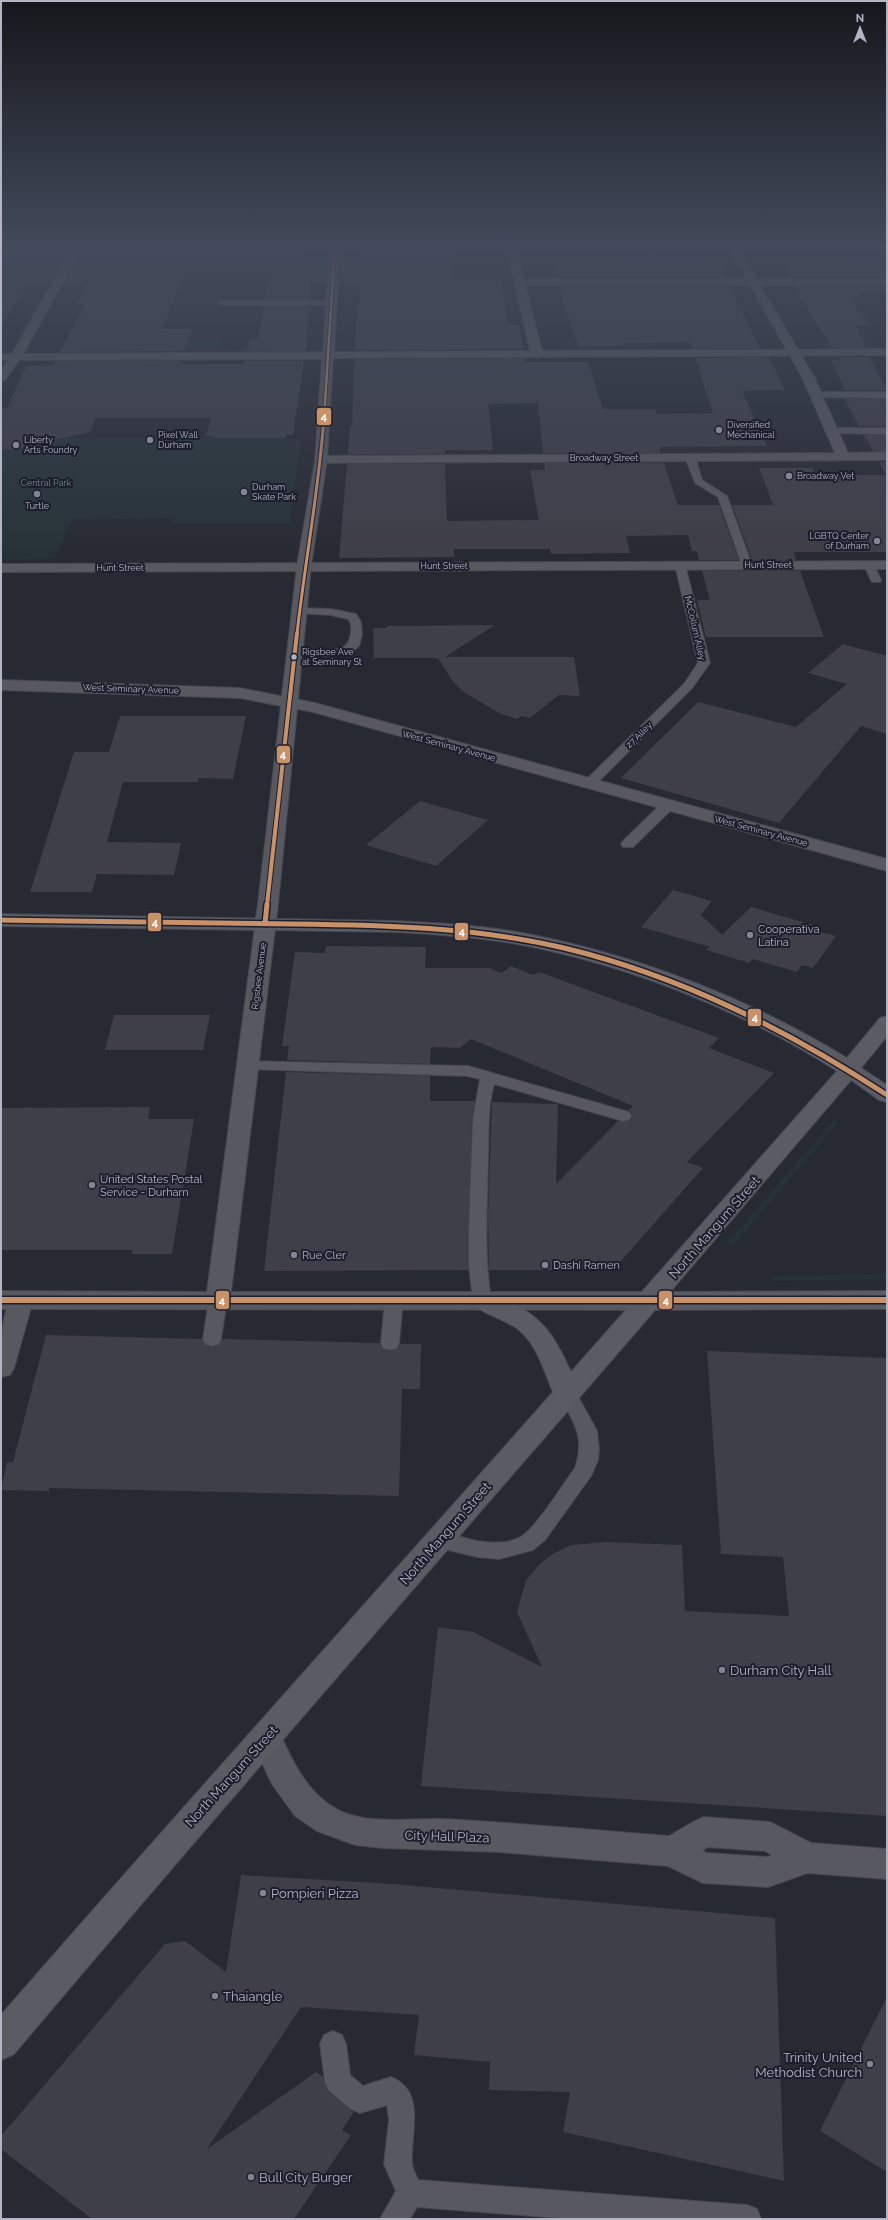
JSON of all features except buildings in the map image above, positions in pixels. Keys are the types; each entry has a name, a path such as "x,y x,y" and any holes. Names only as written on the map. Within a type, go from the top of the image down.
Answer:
{"main road":[{"path":"1,920 384,926 452,930 544,944 607,961 678,985 761,1021 820,1051 887,1095"},
{"name":"North Mangum Street","path":"1,2042 188,1824 266,1738 649,1301 849,1069 887,1022"},
{"path":"482,1300 501,1307 530,1325 545,1347 567,1394"},
{"path":"649,1301 887,1300"}],"street":[{"path":"1,378 20,350"},
{"name":"Rigsbee Avenue","path":"218,1300 265,924 304,566 321,460 328,350"},
{"path":"536,350 537,354"},
{"path":"794,350 843,456"},
{"path":"1,357 887,352"},
{"name":"Broadway Street","path":"321,460 887,456"},
{"name":"Hunt Street","path":"1,568 887,564"},
{"name":"West Seminary Avenue","path":"1,685 240,693 289,702 887,866"},
{"path":"1,1368 11,1300 649,1301"},
{"name":"City Hall Plaza","path":"266,1738 281,1770 297,1795 311,1810 327,1821 349,1830 393,1834 439,1834 673,1851 703,1868 768,1872 807,1858 887,1864"}],"lane":[{"path":"816,395 887,395"},
{"path":"832,431 887,431"},
{"path":"690,457 698,481 722,496 747,565"},
{"name":"McCollum Alley","path":"680,565 704,663 688,686"},
{"path":"869,565 876,580"},
{"path":"295,653 342,652 353,646 356,639 356,622 352,616 331,612 299,611"},
{"name":"27 Alley","path":"589,784 688,686"},
{"path":"628,844 668,806"},
{"path":"247,1066 468,1071 623,1116"},
{"path":"482,1300 478,1278 479,1198 482,1094 488,1077"},
{"path":"212,1339 218,1300"},
{"path":"390,1343 394,1300"},
{"path":"439,1540 477,1549 499,1551 526,1544 538,1534 584,1471 589,1459 589,1436 584,1423 567,1394"},
{"path":"333,2044 338,2082 360,2100 391,2090 400,2099 402,2120 398,2164 410,2193"},
{"path":"410,2193 604,2214 747,2219"},
{"path":"394,2219 410,2193"}],"green space":[{"name":"Central Park","path":"302,438 289,523 171,523 171,518 71,520 55,559 1,560 1,439"},
{"path":"834,1120 839,1122 733,1246 727,1243"},
{"path":"887,1274 887,1279 774,1281 772,1276"}],"transit line":[{"name":"4","path":"265,924 304,566 321,460 328,350"},
{"name":"4","path":"1,920 376,926 459,931 514,938 564,948 613,961 662,977 709,996 756,1018 801,1042 845,1067 887,1095"},
{"name":"4","path":"1,1300 887,1300"}],"place":[{"name":"Diversified Mechanical","path":"719,430"},
{"name":"Pixel Wall Durham","path":"150,440"},
{"name":"Liberty Arts Foundry","path":"16,445"},
{"name":"Broadway Vet","path":"789,476"},
{"name":"Durham Skate Park","path":"244,492"},
{"name":"Turtle","path":"37,494"},
{"name":"LGBTQ Center of Durham","path":"877,541"},
{"name":"Rigsbee Ave at Seminary St","path":"294,657"},
{"name":"Cooperativa Latina","path":"750,935"},
{"name":"United States Postal Service - Durham","path":"92,1185"},
{"name":"Rue Cler","path":"294,1255"},
{"name":"Dashi Ramen","path":"545,1265"},
{"name":"Durham City Hall","path":"722,1670"},
{"name":"Pompieri Pizza","path":"263,1893"},
{"name":"Thaiangle","path":"215,1996"},
{"name":"Trinity United Methodist Church","path":"870,2064"},
{"name":"Bull City Burger","path":"251,2177"}]}
